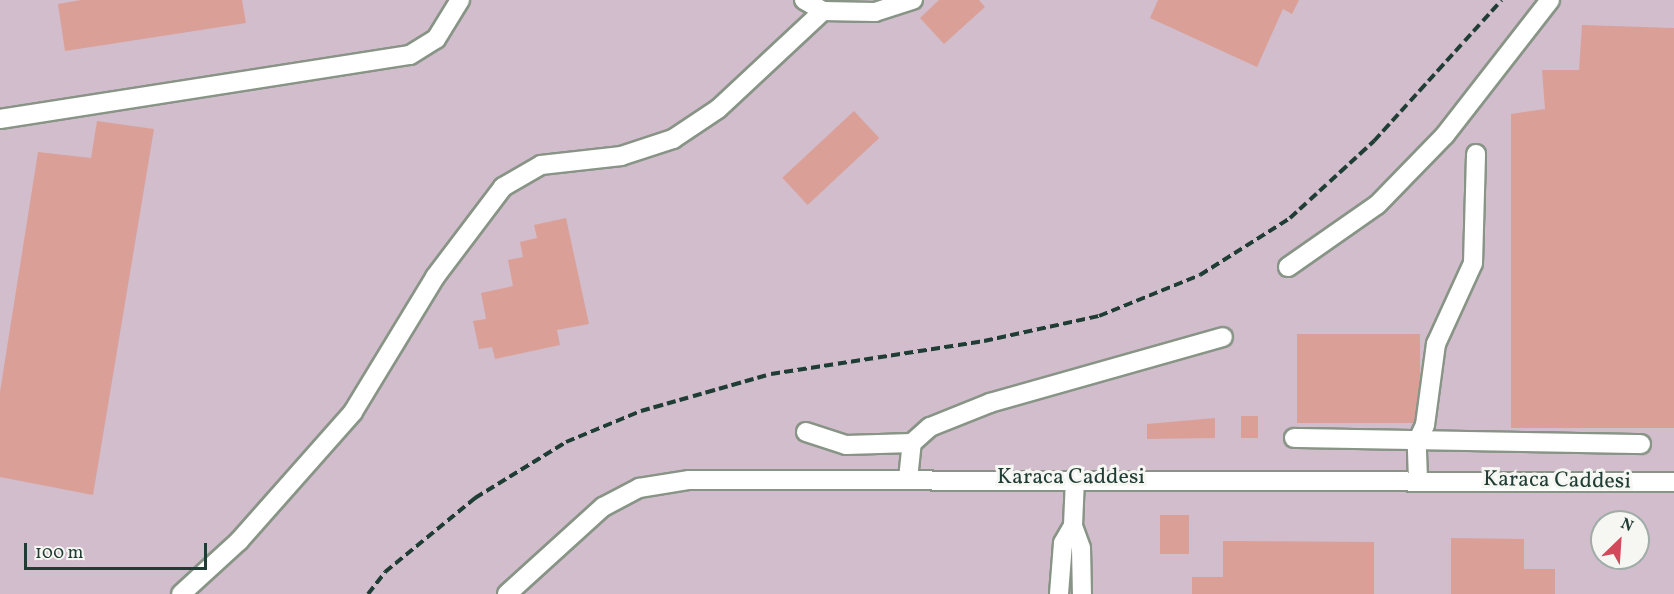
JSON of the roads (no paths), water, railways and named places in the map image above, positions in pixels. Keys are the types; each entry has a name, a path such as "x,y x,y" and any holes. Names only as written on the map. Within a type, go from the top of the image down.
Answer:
{"street":[{"path":"0,119 410,55 436,39 460,0"},
{"path":"804,0 823,11 875,12 913,0"},
{"path":"1288,267 1377,205 1445,135 1550,0"},
{"path":"181,594 239,541 353,412 435,277 503,187 541,165 621,156 688,130 823,11"},
{"path":"1418,480 1418,442 1425,425 1436,344 1473,263 1476,154"},
{"path":"806,432 846,445 912,443 930,427 990,403 1223,337"},
{"path":"1294,438 1418,442 1641,444"},
{"path":"908,479 912,443"},
{"path":"1075,478 1073,526 1081,548 1082,594"},
{"name":"Karaca Caddesi","path":"507,594 559,542 639,488 688,480 1075,478 1674,482"},
{"path":"1059,594 1063,543 1073,526"}],"railway":[{"path":"368,594 385,572 475,498 566,442 641,411 771,374 984,341 1099,316 1200,275 1290,218 1374,141 1502,0"}]}
